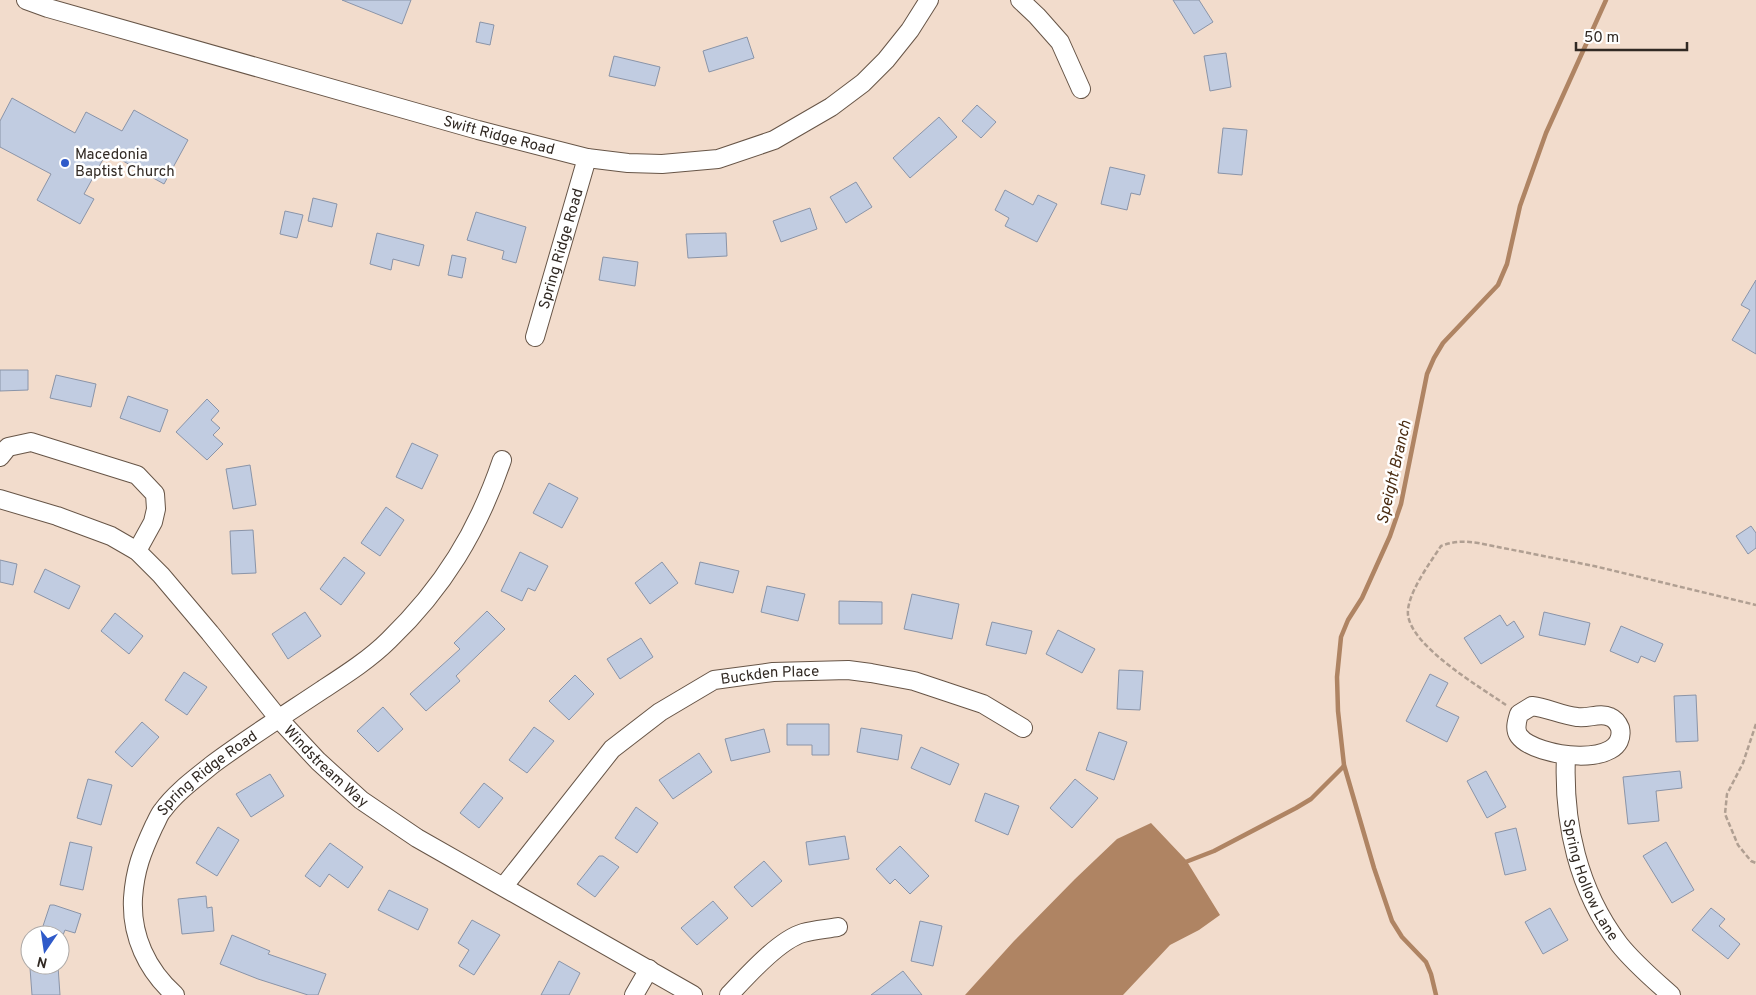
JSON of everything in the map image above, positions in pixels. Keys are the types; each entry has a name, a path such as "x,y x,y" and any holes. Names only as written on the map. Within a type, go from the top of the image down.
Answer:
{"street":[{"name":"Swift Ridge Road","path":"26,0 48,8 469,127 587,158 628,163 662,164 718,159 774,140 831,107 862,83 886,60 910,30 929,0"},
{"path":"1020,0 1060,42 1081,89"},
{"name":"Spring Ridge Road","path":"535,337 587,158"},
{"path":"0,457 8,447 31,442 138,475 155,494 156,509 153,522 137,551"},
{"name":"Spring Ridge Road","path":"175,995 154,973 138,944 132,910 134,884 141,854 162,810 191,781 234,748 342,677 388,642 435,590 468,540 484,508 502,460"},
{"name":"Windstream Way","path":"0,498 111,536 137,551 160,575 279,719 318,762 361,800 417,838 693,995"},
{"name":"Buckden Place","path":"504,886 612,749 660,712 714,680 773,672 848,670 871,673 914,681 983,704 1023,728"},
{"path":"1532,706 1579,718 1604,715 1612,717 1618,723 1620,737 1617,744 1608,751 1598,754 1566,756 1534,746 1519,736 1516,727 1519,714 1532,706"},
{"name":"Spring Hollow Lane","path":"1566,756 1565,784 1569,822 1579,869 1585,886 1602,918 1620,945 1642,969 1654,989 1671,995"},
{"path":"729,995 760,962 802,933 838,928"},
{"path":"634,995 649,970"}],"path":[{"path":"1519,714 1446,663 1428,648 1414,630 1408,615 1410,599 1441,546 1457,542 1478,543 1594,566 1756,604"},
{"path":"1756,724 1744,763 1728,794 1725,814 1738,846 1751,861 1756,863"}],"shaded area":[{"path":"1151,823 1186,860 1220,915 1199,930 1170,945 1123,995 965,995 1014,941 1117,839"}],"building":[{"path":"342,0 411,0 402,24"},
{"path":"1173,0 1199,0 1213,22 1194,34"},
{"path":"480,22 494,25 490,45 476,42"},
{"path":"747,37 754,58 709,72 703,51"},
{"path":"1226,53 1231,87 1210,91 1204,56"},
{"path":"614,56 660,67 655,86 609,76"},
{"name":"Macedonia Baptist Church","path":"12,98 75,133 86,112 122,131 134,110 188,140 164,184 107,152 84,194 94,199 80,224 37,200 51,174 0,147 0,121"},
{"path":"977,105 996,122 981,138 962,121"},
{"path":"939,117 957,137 910,178 893,158"},
{"path":"1223,128 1247,130 1242,175 1218,173"},
{"path":"1110,167 1145,175 1140,195 1131,193 1127,210 1101,204"},
{"path":"856,182 872,207 846,223 830,197"},
{"path":"1005,190 1033,205 1038,195 1057,204 1037,242 1005,226 1009,218 995,210"},
{"path":"313,198 337,204 332,227 308,221"},
{"path":"810,208 817,229 781,242 773,221"},
{"path":"285,211 303,215 297,238 280,234"},
{"path":"476,212 526,227 516,263 502,259 504,251 467,240"},
{"path":"377,233 424,245 419,266 393,259 391,270 370,264"},
{"path":"726,233 727,256 688,258 686,234"},
{"path":"452,255 466,258 462,278 448,275"},
{"path":"603,257 638,262 635,286 599,280"},
{"path":"1756,280 1756,354 1732,340 1750,310 1741,305"},
{"path":"0,370 28,370 28,390 0,391"},
{"path":"56,375 96,384 91,407 50,398"},
{"path":"128,396 168,410 160,432 120,418"},
{"path":"207,399 219,411 211,420 220,428 213,435 223,444 207,460 176,432"},
{"path":"412,443 438,455 422,489 396,477"},
{"path":"250,465 256,505 233,509 226,469"},
{"path":"549,483 578,498 562,528 533,513"},
{"path":"386,507 404,520 380,556 361,543"},
{"path":"1751,526 1756,533 1756,548 1748,554 1736,536"},
{"path":"253,530 256,573 232,574 230,531"},
{"path":"520,552 548,566 535,591 528,588 522,601 501,591"},
{"path":"344,557 365,573 341,605 320,589"},
{"path":"0,560 17,564 13,585 0,582"},
{"path":"662,562 678,583 650,604 635,583"},
{"path":"700,562 739,571 733,593 695,584"},
{"path":"45,569 80,586 69,609 34,592"},
{"path":"767,586 805,594 798,621 761,612"},
{"path":"912,594 959,604 952,639 904,629"},
{"path":"839,601 882,602 882,624 839,624"},
{"path":"487,611 505,629 456,676 460,681 426,711 410,694 460,649 454,643"},
{"path":"305,612 321,636 288,659 272,634"},
{"path":"1544,612 1590,623 1585,645 1539,635"},
{"path":"115,613 143,636 129,654 101,631"},
{"path":"1500,615 1507,626 1514,621 1524,637 1481,664 1464,638"},
{"path":"992,622 1032,631 1026,654 986,645"},
{"path":"1621,626 1663,644 1655,662 1641,656 1638,663 1610,651"},
{"path":"1058,630 1095,649 1082,673 1046,654"},
{"path":"641,638 653,657 620,679 607,659"},
{"path":"1119,670 1143,671 1140,710 1117,709"},
{"path":"184,672 207,687 187,715 165,700"},
{"path":"1430,674 1448,683 1436,706 1459,717 1447,742 1406,721"},
{"path":"575,675 594,694 569,720 549,701"},
{"path":"1696,695 1698,741 1676,742 1674,696"},
{"path":"383,707 403,729 378,752 357,731"},
{"path":"142,722 159,737 132,767 115,752"},
{"path":"787,724 829,724 829,755 812,755 812,745 787,745"},
{"path":"534,727 554,741 527,773 509,760"},
{"path":"861,728 902,735 898,760 857,752"},
{"path":"764,729 770,752 731,761 725,739"},
{"path":"1099,732 1127,742 1114,780 1086,770"},
{"path":"921,747 959,764 950,785 911,768"},
{"path":"699,753 712,772 673,799 659,780"},
{"path":"1486,771 1506,807 1487,818 1467,781"},
{"path":"1680,771 1682,788 1656,791 1659,821 1628,824 1623,777"},
{"path":"270,774 284,796 251,817 236,794"},
{"path":"88,779 112,785 101,825 77,818"},
{"path":"1075,779 1098,798 1072,828 1050,808"},
{"path":"484,783 503,798 479,828 460,813"},
{"path":"985,793 1019,806 1008,835 975,821"},
{"path":"636,807 658,823 637,853 615,838"},
{"path":"218,827 239,840 217,876 196,863"},
{"path":"1516,828 1526,870 1505,875 1495,833"},
{"path":"845,836 849,859 809,865 806,842"},
{"path":"70,842 92,847 83,890 60,885"},
{"path":"1666,842 1694,890 1672,903 1643,856"},
{"path":"330,843 363,867 348,888 329,874 320,887 305,876"},
{"path":"900,846 929,876 910,894 895,879 890,884 876,869"},
{"path":"599,856 603,856 619,867 595,897 577,884"},
{"path":"764,861 782,881 752,907 734,887"},
{"path":"389,890 428,909 418,930 378,910"},
{"path":"206,896 207,908 212,907 214,931 182,934 178,899"},
{"path":"713,901 728,918 697,945 681,928"},
{"path":"50,905 81,914 75,933 70,932 70,925 43,925"},
{"path":"1550,908 1568,940 1543,954 1525,922"},
{"path":"1711,908 1725,919 1719,926 1740,944 1728,959 1692,930"},
{"path":"472,920 500,935 474,975 459,966 469,950 458,943"},
{"path":"920,921 942,926 933,966 911,961"},
{"path":"232,935 270,951 268,954 326,974 318,995 308,995 258,979 220,964"},
{"path":"559,961 580,973 569,995 541,995"},
{"path":"903,971 922,995 871,995"},
{"path":"31,975 59,975 60,995 32,995"}],"waterway":[{"name":"Speight Branch","path":"1436,995 1426,962 1402,937 1392,921 1374,868 1344,765 1338,711 1337,677 1341,637 1348,620 1362,598 1390,536 1401,504 1427,374 1443,343 1498,285 1507,264 1520,206 1546,133 1606,0"},
{"path":"1183,863 1214,851 1311,799 1344,765"}],"place":[{"name":"Macedonia Baptist Church","path":"65,163"}]}
